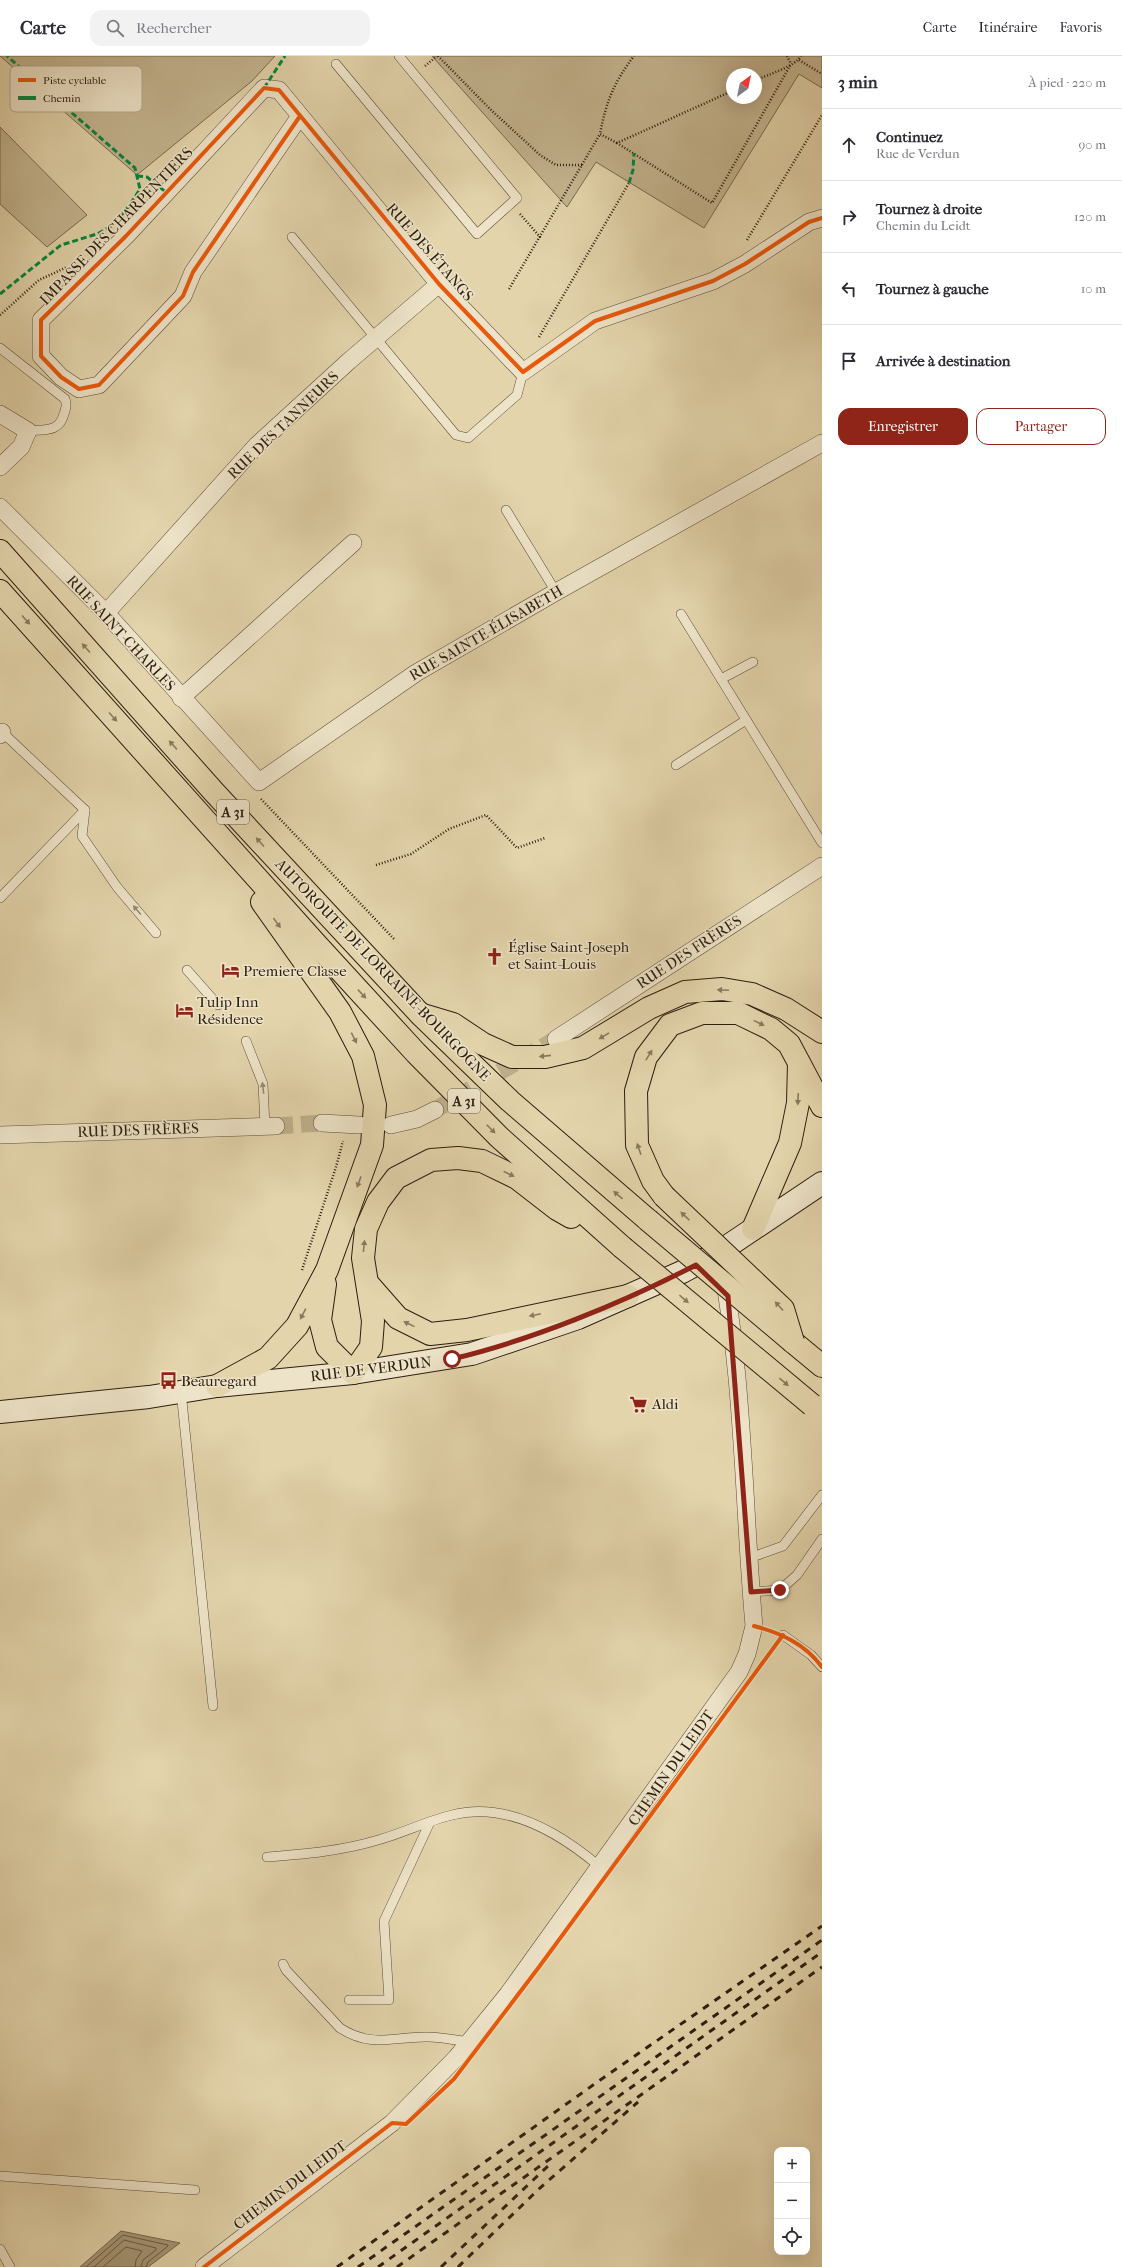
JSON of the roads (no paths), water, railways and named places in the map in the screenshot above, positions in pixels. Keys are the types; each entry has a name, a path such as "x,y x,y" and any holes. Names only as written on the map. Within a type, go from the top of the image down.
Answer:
{"highway":[{"name":"AUTOROUTE DE LORRAINE-BOURGOGNE","path":"0,551 214,792 420,1014 510,1101 648,1220 822,1366"},
{"name":"AUTOROUTE DE LORRAINE-BOURGOGNE","path":"0,591 197,812 416,1052 499,1137 622,1247 822,1413"},
{"path":"197,812 340,1012 363,1056 375,1105 372,1145 327,1270 297,1326 268,1358 218,1386"},
{"path":"420,1014 454,1024 483,1044 512,1057 545,1057 583,1048 649,1008 685,992 722,989 752,994 786,1009 822,1033"},
{"path":"793,1342 783,1309 664,1196 653,1181 637,1145 636,1091 646,1057 670,1025 702,1013 738,1012 771,1029 789,1044 799,1060 822,1106"},
{"path":"753,1229 790,1143 798,1103 799,1060"},
{"path":"327,1270 320,1320 327,1347 353,1374 371,1348 373,1321 363,1258 366,1229 378,1202 396,1178 431,1160 458,1158 482,1161 517,1178 557,1209 622,1247"},
{"path":"368,1285 398,1318 430,1334 467,1330 628,1296"}],"main road":[{"name":"RUE DE VERDUN","path":"0,1412 149,1397 218,1386 353,1374 472,1354 578,1318 696,1265 719,1252 822,1183"}],"street":[{"name":"IMPASSE DES CHARPENTIERS","path":"300,116 192,272 183,296 99,385 79,389 61,377 41,356 41,320 126,236 264,88 279,90 322,143"},
{"name":"RUE DES ÉTANGS","path":"322,143 439,284 524,372"},
{"path":"524,372 595,321 713,280 745,264 810,222 822,218"},
{"name":"RUE DES TANNEURS","path":"106,613 257,445 375,338 439,284"},
{"path":"0,414 28,431 21,447 0,467"},
{"name":"RUE SAINTE-ÉLISABETH","path":"181,698 259,782 416,673 556,592 822,443"},
{"name":"RUE SAINT-CHARLES","path":"0,507 106,613 181,698 353,543"},
{"name":"RUE DES FRÈRES","path":"556,1039 822,866"},
{"path":"391,1125 417,1119 435,1110"},
{"path":"322,1123 351,1125"},
{"name":"RUE DES FRÈRES","path":"0,1135 271,1126"},
{"name":"CHEMIN DU LEIDT","path":"204,2267 392,2123 456,2058 508,1994 739,1672 747,1654 754,1626 728,1296 719,1252"},
{"path":"696,1265 728,1296"}],"lane":[{"path":"336,64 477,234 517,198 399,56"},
{"path":"292,237 456,435 468,438 517,395 524,372"},
{"path":"0,348 65,399 67,406 62,423 56,428 28,431"},
{"path":"506,510 556,592"},
{"path":"681,614 822,843"},
{"path":"721,679 753,662"},
{"path":"676,765 746,720"},
{"path":"1,734 85,810"},
{"path":"85,810 82,836 117,887 156,933"},
{"path":"0,898 85,810"},
{"path":"187,970 218,1005"},
{"path":"246,1041 263,1084 271,1126"},
{"path":"181,1391 213,1706"},
{"path":"748,1555 758,1554 783,1546 822,1495"},
{"path":"751,1592 780,1590 797,1575 822,1539"},
{"path":"783,1635 811,1655 822,1667"},
{"path":"267,1858 319,1852 376,1841 453,1814 491,1812 540,1825 576,1846 600,1867"},
{"path":"349,2000 389,2000 384,1921 430,1822"},
{"path":"283,1964 340,2028 351,2035 376,2042 429,2037 468,2042"},
{"path":"0,2176 195,2190"},
{"path":"0,2249 10,2267"}],"water":[{"path":"121,2231 180,2243 148,2267 80,2267"}],"tunnel":[{"path":"435,1110 556,1039"},
{"path":"276,1126 322,1123"}],"railway":[{"path":"337,2267 596,2083 822,1926"},
{"path":"358,2267 822,1940"},
{"path":"378,2267 822,1952"},
{"path":"397,2267 822,1967"},
{"path":"458,2267 540,2188 638,2102"},
{"path":"441,2267 548,2166"}],"place":[{"name":"Église Saint-Joseph et Saint-Louis","path":"495,956"},
{"name":"Premiere Classe","path":"230,971"},
{"name":"Tulip Inn Résidence","path":"184,1011"},
{"name":"Beauregard","path":"168,1381"},
{"name":"Aldi","path":"639,1404"}]}
